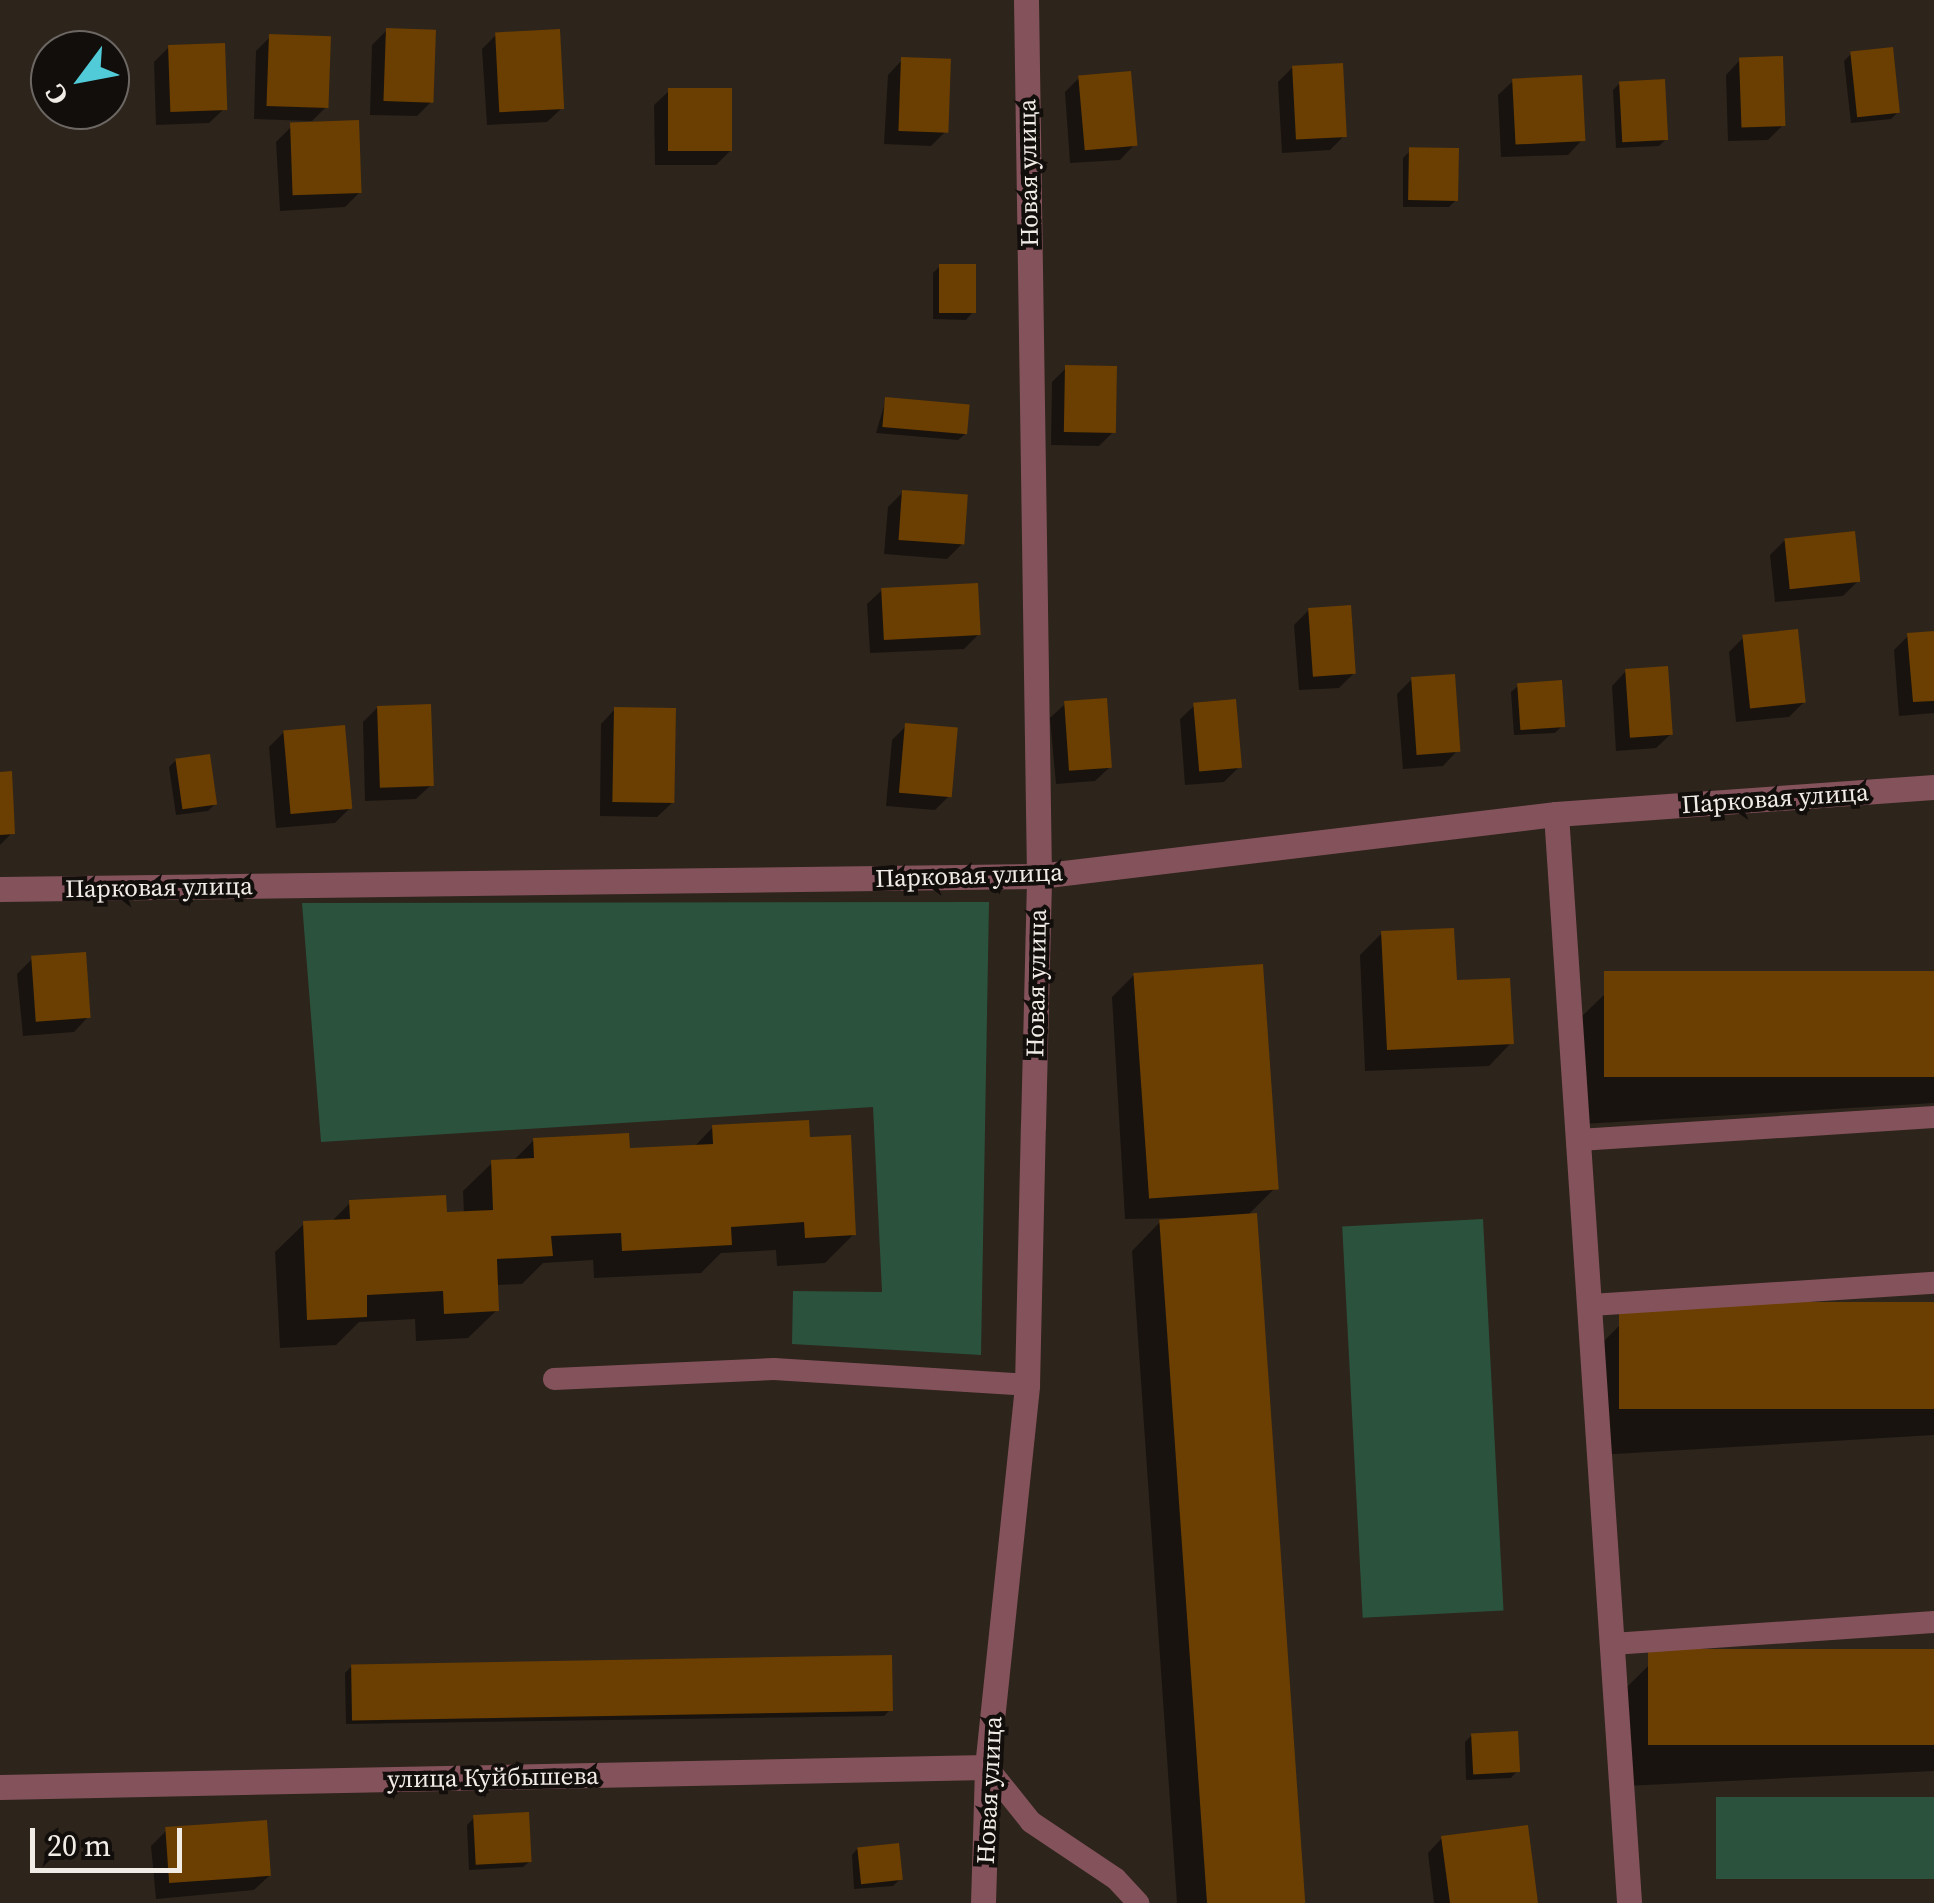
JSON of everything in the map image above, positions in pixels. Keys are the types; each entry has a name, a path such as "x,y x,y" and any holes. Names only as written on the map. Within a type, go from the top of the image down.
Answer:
{"street":[{"name":"Новая улица","path":"984,1903 986,1766 1028,1385 1039,876 1026,0"},
{"name":"Парковая улица","path":"0,889 1039,876 1556,814 1934,787"},
{"path":"1556,814 1629,1903"},
{"name":"улица Куйбышева","path":"0,1787 986,1766"}],"lane":[{"path":"1579,1140 1934,1117"},
{"path":"1591,1305 1934,1282"},
{"path":"554,1378 774,1369 1028,1385"},
{"path":"1612,1644 1934,1622"},
{"path":"986,1766 1032,1822 1116,1880 1138,1903"}],"green space":[{"path":"989,902 981,1355 792,1344 793,1291 882,1292 873,1107 321,1142 302,903"},
{"path":"1483,1219 1504,1610 1363,1618 1342,1226"},
{"path":"1716,1797 1934,1797 1934,1879 1716,1879"}],"building":[{"path":"386,28 436,30 433,103 383,101"},
{"path":"560,29 564,109 499,112 495,32"},
{"path":"269,34 331,36 328,108 266,106"},
{"path":"225,43 227,110 170,112 168,45"},
{"path":"1893,47 1900,113 1857,117 1850,51"},
{"path":"1783,56 1785,126 1741,127 1739,58"},
{"path":"901,57 951,59 948,133 898,131"},
{"path":"1343,63 1347,137 1296,140 1292,66"},
{"path":"1131,71 1138,146 1085,150 1078,76"},
{"path":"1582,75 1585,141 1516,145 1512,79"},
{"path":"1665,79 1668,140 1622,142 1619,81"},
{"path":"668,88 732,88 732,151 668,151"},
{"path":"359,120 362,193 293,195 290,122"},
{"path":"1409,147 1459,148 1458,201 1408,200"},
{"path":"939,264 976,264 976,313 939,313"},
{"path":"1065,365 1117,366 1116,433 1064,432"},
{"path":"885,397 970,404 967,434 882,427"},
{"path":"902,490 968,495 964,544 899,540"},
{"path":"1855,531 1860,582 1790,589 1784,538"},
{"path":"978,583 981,635 884,640 881,588"},
{"path":"1351,605 1356,674 1313,677 1308,608"},
{"path":"1798,629 1806,703 1750,708 1742,635"},
{"path":"1934,631 1934,701 1913,702 1907,633"},
{"path":"1668,666 1673,735 1630,738 1625,669"},
{"path":"1455,674 1460,752 1417,755 1411,677"},
{"path":"1562,680 1565,727 1520,730 1517,683"},
{"path":"1107,698 1112,768 1069,771 1064,701"},
{"path":"1236,699 1242,768 1199,771 1193,703"},
{"path":"431,704 434,786 380,788 377,706"},
{"path":"614,707 676,708 674,803 612,802"},
{"path":"905,723 958,728 952,797 899,793"},
{"path":"345,725 352,809 291,814 283,730"},
{"path":"210,754 217,805 182,809 175,759"},
{"path":"12,771 15,834 0,835 0,772"},
{"path":"1454,928 1457,980 1510,978 1514,1044 1387,1050 1381,931"},
{"path":"86,952 91,1018 36,1022 31,956"},
{"path":"1263,964 1279,1189 1149,1199 1133,973"},
{"path":"1604,971 1934,971 1934,1077 1604,1077"},
{"path":"809,1120 810,1137 851,1135 856,1235 805,1238 804,1222 731,1227 732,1245 622,1251 621,1233 551,1236 553,1256 497,1259 499,1311 444,1314 443,1291 367,1295 367,1317 307,1320 303,1221 350,1219 349,1200 446,1195 447,1212 493,1210 491,1160 534,1158 533,1138 629,1133 630,1148 713,1144 712,1125"},
{"path":"1257,1213 1305,1903 1207,1903 1159,1220"},
{"path":"1619,1302 1934,1302 1934,1409 1619,1409"},
{"path":"1648,1649 1934,1649 1934,1745 1648,1745"},
{"path":"892,1655 893,1711 352,1720 351,1664"},
{"path":"1518,1731 1520,1772 1473,1774 1471,1733"},
{"path":"529,1812 532,1862 476,1865 473,1815"},
{"path":"267,1820 271,1876 169,1883 165,1827"},
{"path":"1528,1825 1538,1903 1450,1903 1441,1836"},
{"path":"899,1843 903,1880 861,1884 857,1847"}]}
